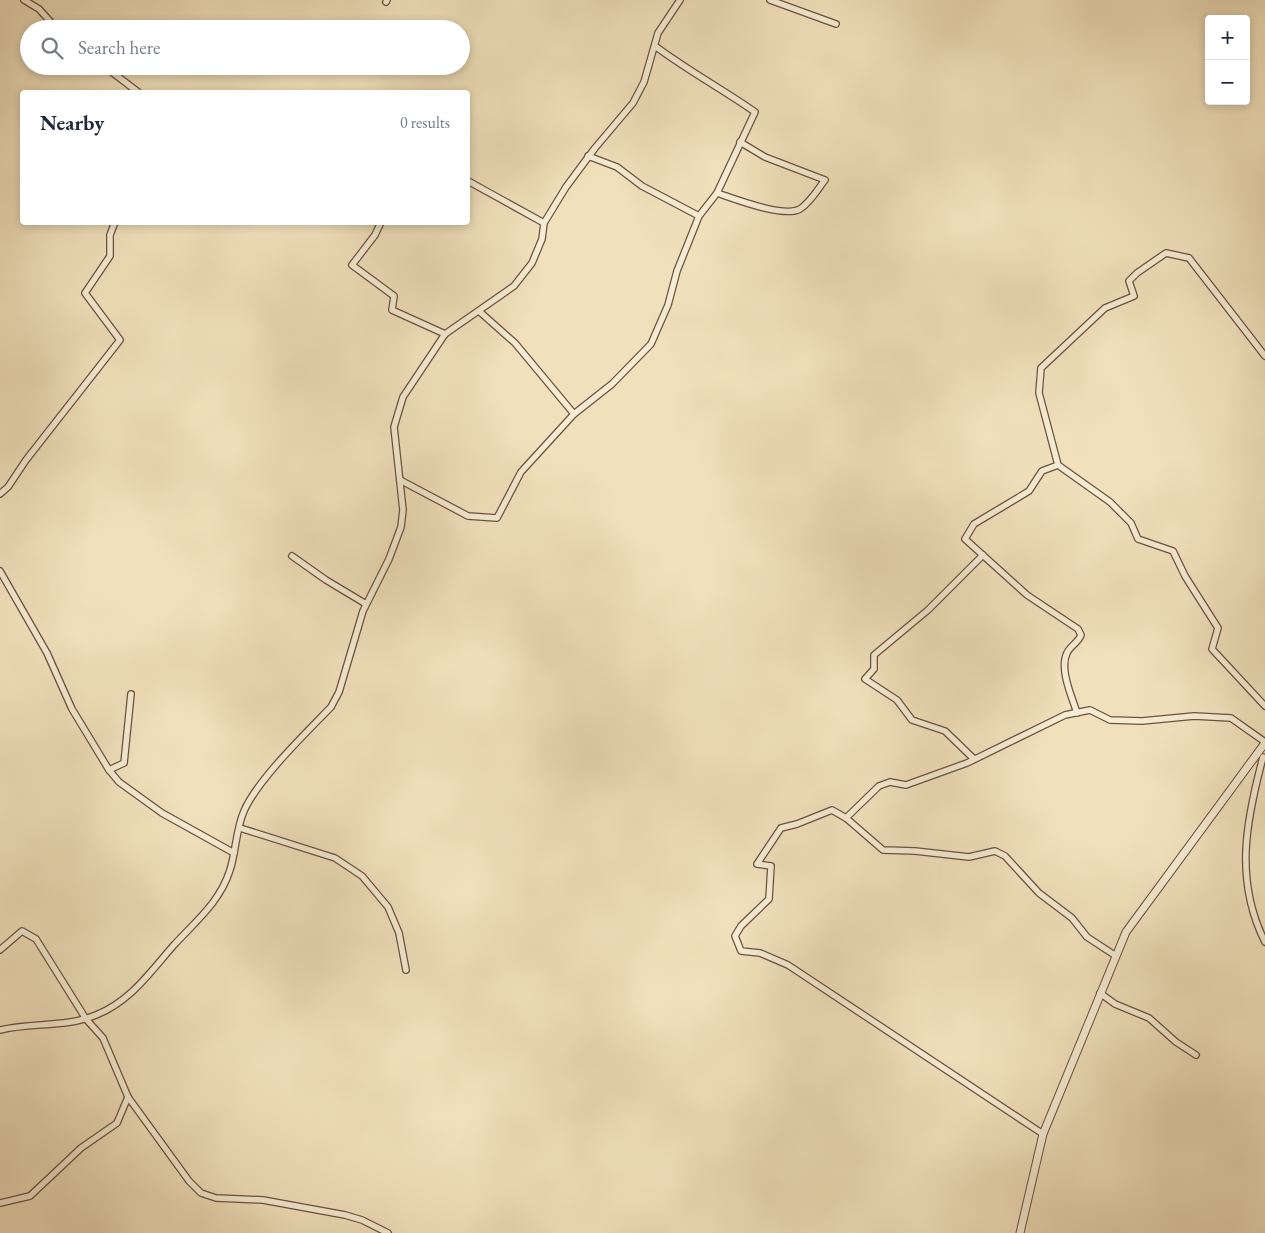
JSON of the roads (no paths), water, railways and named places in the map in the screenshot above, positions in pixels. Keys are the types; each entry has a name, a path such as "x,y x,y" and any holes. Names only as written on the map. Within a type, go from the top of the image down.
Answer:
{"street":[{"path":"24,0 39,9 49,20"},
{"path":"0,1030 15,1026 74,1023 118,1003 138,988 175,944 197,923 220,892 230,870 243,812 258,789 331,707 339,692 354,636 366,604 390,559 401,527 403,510 394,427 396,414 414,378 446,334 480,312 514,286 532,263 542,239 544,223 588,156 633,104 644,82 658,33 680,0"},
{"path":"770,0 836,24"},
{"path":"400,480 468,516 497,518 522,472 574,414 612,384 651,344 668,305 677,271 699,216 717,193 755,112 729,94 688,71 655,46"},
{"path":"116,75 135,90"},
{"path":"717,193 784,212 798,210 811,199 825,180 765,157 740,142"},
{"path":"588,156 617,167 642,186 699,216"},
{"path":"470,181 544,223"},
{"path":"0,494 8,488 26,460 120,340 85,293 110,256 110,235 115,225"},
{"path":"380,225 375,235 352,265 394,296 392,310 446,334"},
{"path":"1265,356 1189,258 1166,253 1137,273 1129,281 1134,296 1105,308 1041,368 1038,393 1058,465 1110,502 1131,523 1138,539 1173,552 1185,576 1218,628 1212,649 1265,706"},
{"path":"480,312 515,344 574,414"},
{"path":"1058,465 1042,471 1029,492 974,524 965,539 1027,595 1078,629 1081,635 1079,641 1068,650 1063,661 1077,713"},
{"path":"292,556 326,580 366,604"},
{"path":"974,759 945,731 912,720 897,700 865,680 874,669 874,655 928,610 983,556"},
{"path":"0,571 47,653 72,709 109,770 119,782 162,813 234,853"},
{"path":"109,770 124,763 132,694"},
{"path":"846,818 879,786 890,782 906,785 974,759 1065,715 1090,710 1110,720 1142,721 1200,716 1231,718 1265,742 1250,806 1245,872 1254,920 1265,942"},
{"path":"1020,1233 1043,1134 1126,932 1262,756"},
{"path":"1043,1134 788,965 760,953 741,951 735,936 741,926 769,899 771,866 757,864 781,828 797,824 832,810 846,818 883,850 915,851 969,857 996,852 1004,856 1039,893 1072,918 1087,937 1116,956"},
{"path":"240,828 335,858 362,876 388,907 399,933 406,970"},
{"path":"0,950 22,931 36,939 86,1019 103,1038 128,1097 183,1174 201,1193 216,1198 263,1200 345,1215 362,1220 388,1233"},
{"path":"1100,994 1114,1004 1149,1018 1176,1042 1196,1055"},
{"path":"0,1203 30,1196 81,1148 117,1123 128,1097"}]}
